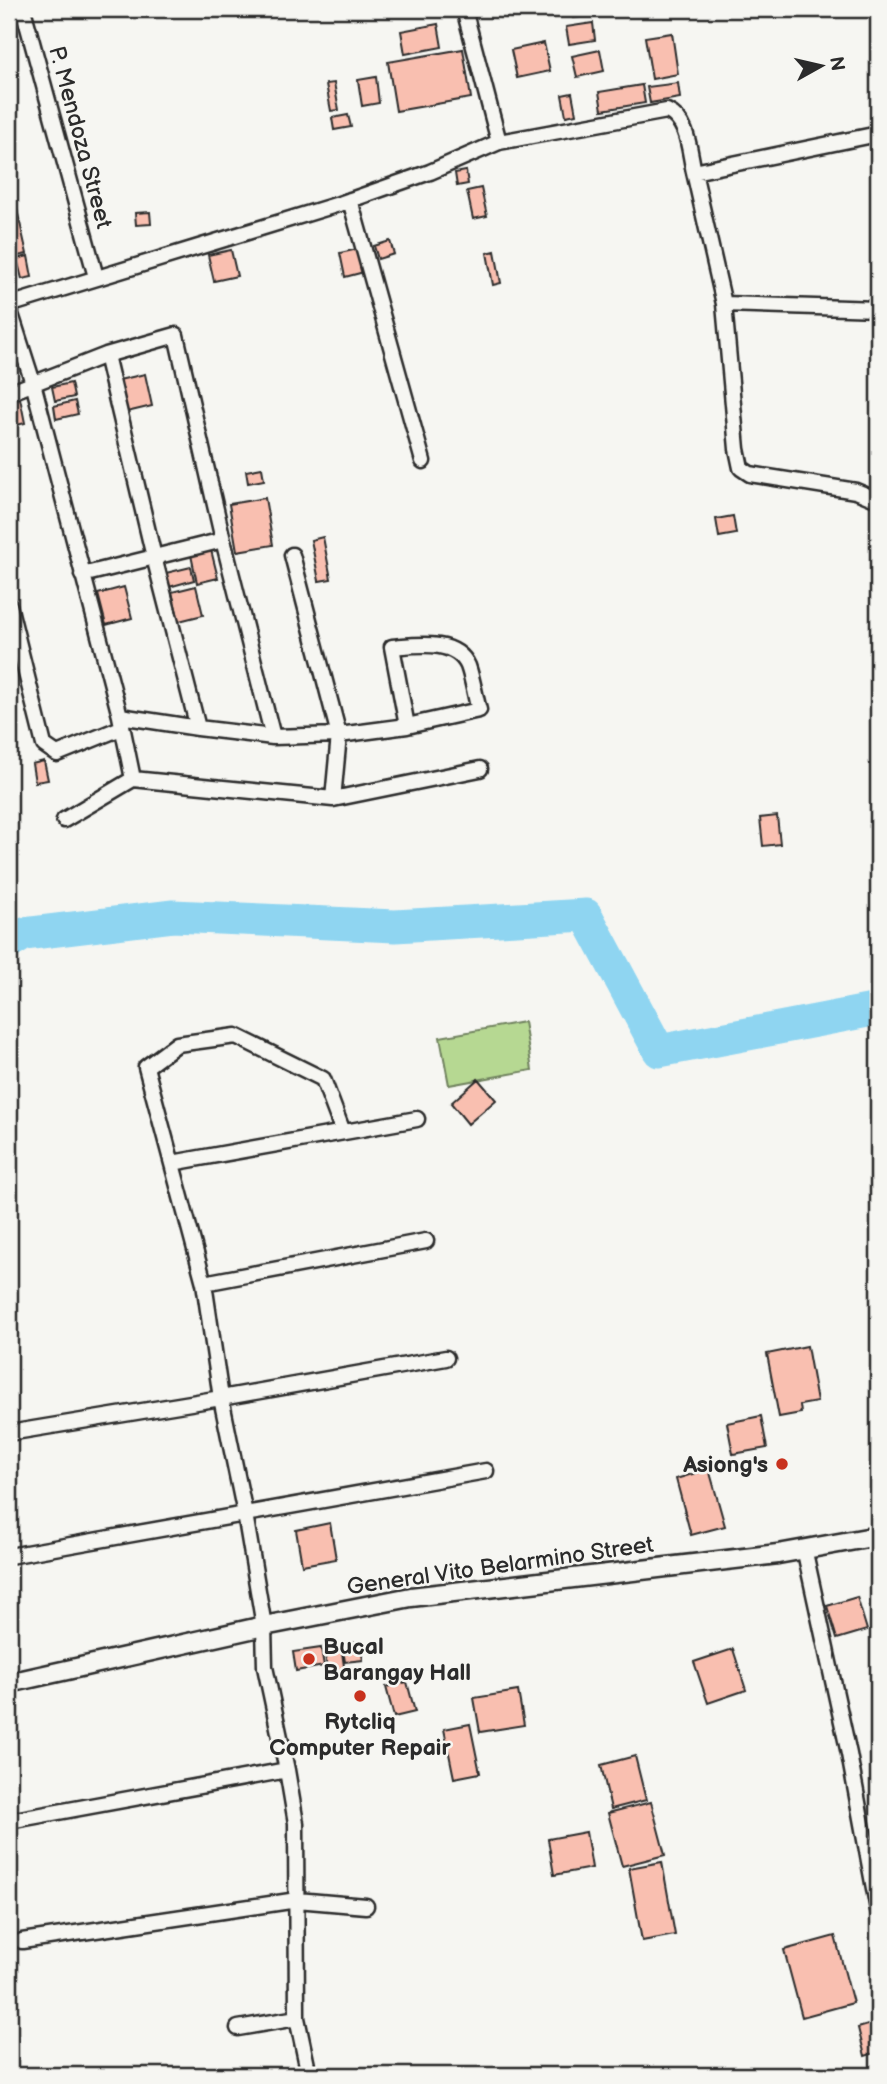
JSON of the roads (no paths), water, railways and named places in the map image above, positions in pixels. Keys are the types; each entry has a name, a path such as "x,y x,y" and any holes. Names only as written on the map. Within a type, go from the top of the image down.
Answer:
{"street":[{"name":"P. Mendoza Street","path":"23,9 96,277"},
{"path":"464,9 499,142"},
{"path":"133,779 33,383 9,306 350,200 430,172 499,142 667,111 675,114 684,128 724,304 741,468 750,474 856,491 878,500"},
{"path":"694,172 878,134"},
{"path":"350,200 424,461"},
{"path":"724,304 878,309"},
{"path":"9,393 106,355 176,335 223,540 273,737"},
{"path":"106,355 198,728"},
{"path":"82,575 223,540"},
{"path":"292,555 339,735 333,799"},
{"path":"9,605 44,745 57,754 120,722 273,737 339,735 407,726 479,710 467,663 449,647 425,644 392,647 407,726"},
{"path":"64,820 133,779 333,799 480,769"},
{"path":"309,2075 297,2018 296,1823 288,1770 265,1667 264,1626 221,1398 204,1283 146,1067 177,1044 236,1036 323,1079 343,1132"},
{"path":"172,1163 417,1119"},
{"path":"204,1283 426,1241"},
{"path":"9,1433 446,1358"},
{"path":"9,1556 486,1471"},
{"name":"General Vito Belarmino Street","path":"9,1684 264,1626 411,1597 778,1554 878,1536"},
{"path":"804,1548 849,1754 878,1910"},
{"path":"9,1821 288,1770"},
{"path":"22,1941 297,1900 366,1906"},
{"path":"238,2028 297,2018"}],"waterway":[{"path":"9,943 24,934 173,916 395,926 586,915 659,1051 878,1009"}],"place":[{"name":"Asiong's","path":"782,1464"},
{"name":"Bucal Barangay Hall","path":"309,1659"},
{"name":"Rytcliq Computer Repair","path":"360,1696"}]}
